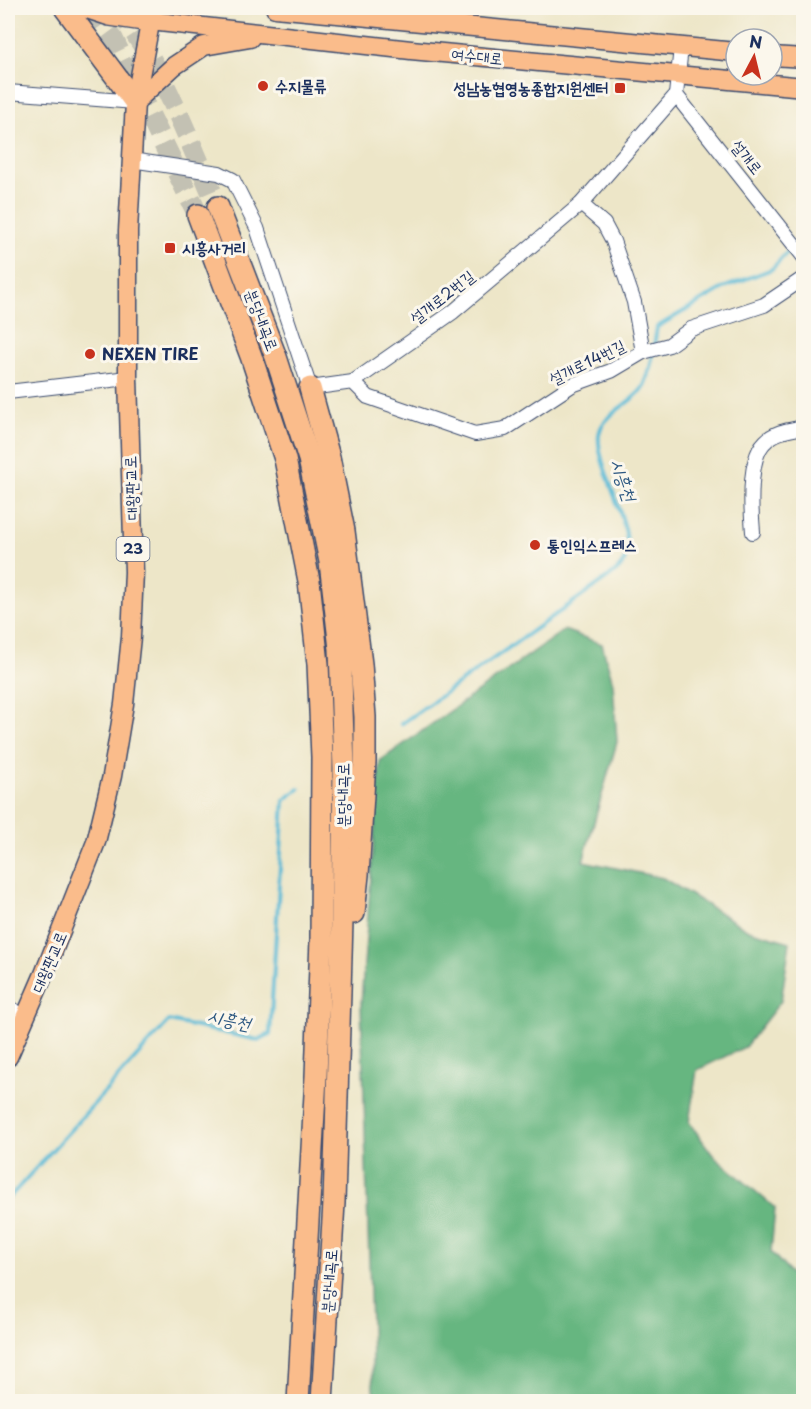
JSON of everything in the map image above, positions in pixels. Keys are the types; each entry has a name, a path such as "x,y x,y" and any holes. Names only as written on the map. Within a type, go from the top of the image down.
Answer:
{"highway":[{"path":"65,8 135,102"},
{"path":"89,8 110,15 152,14"},
{"name":"분당내곡로","path":"298,1401 316,1076 321,939 322,757 318,664 309,581 285,459 251,356 208,211 276,357 309,459 330,562 340,649 344,769 341,954 334,1203 322,1401"},
{"path":"310,388 329,457 344,531 361,664 365,717 365,762 355,911 341,954"},
{"path":"327,1320 333,1401"}],"main road":[{"name":"여수대로","path":"275,8 724,51"},
{"path":"332,8 372,17"},
{"name":"대왕판교로","path":"8,1057 70,912 96,842 112,776 123,714 131,637 134,572 128,378 128,231 135,102 152,14"},
{"name":"여수대로","path":"152,14 272,34 804,87"},
{"path":"135,102 174,66 204,46 272,34"},
{"path":"784,57 804,58"}],"street":[{"path":"676,95 681,47"},
{"path":"8,92 135,102"},
{"name":"설개로2번길","path":"310,388 353,382 453,312 581,204 676,95"},
{"name":"설개로","path":"676,95 802,254"},
{"path":"131,160 219,173 234,180 257,228 310,388"},
{"path":"581,204 604,224 613,241 634,302 644,352"},
{"name":"설개로14번길","path":"353,382 368,397 475,435 505,429 572,385 611,371 644,352 669,345 691,328 764,305 804,278"},
{"path":"8,392 128,378"},
{"path":"753,532 752,476 763,442 777,433 804,427"},
{"path":"8,1007 26,1017"}],"green space":[{"path":"564,630 602,644 613,683 617,742 583,861 663,878 748,930 790,942 781,1001 745,1047 697,1070 689,1122 712,1154 775,1208 771,1252 803,1287 803,1401 377,1402 373,1389 361,1003 380,761"}],"waterway":[{"name":"시흥천","path":"797,242 804,234"},
{"name":"시흥천","path":"654,346 657,327 725,287 772,269 792,247"},
{"name":"시흥천","path":"401,724 616,572 621,566 626,554 627,539 604,466 599,435 605,421 642,389 648,377 653,354"},
{"name":"시흥천","path":"8,1199 169,1021 258,1040 270,1034 284,800 299,789"}],"tunnel":[{"path":"90,8 113,39 198,215"},
{"path":"117,8 148,54 161,79 218,207"}],"place":[{"name":"수지물류","path":"263,86"},
{"name":"성남농협영농종합지원센터","path":"620,88"},
{"name":"시흥사거리","path":"170,248"},
{"name":"NEXEN TIRE","path":"90,354"},
{"name":"통인익스프레스","path":"535,545"}]}
